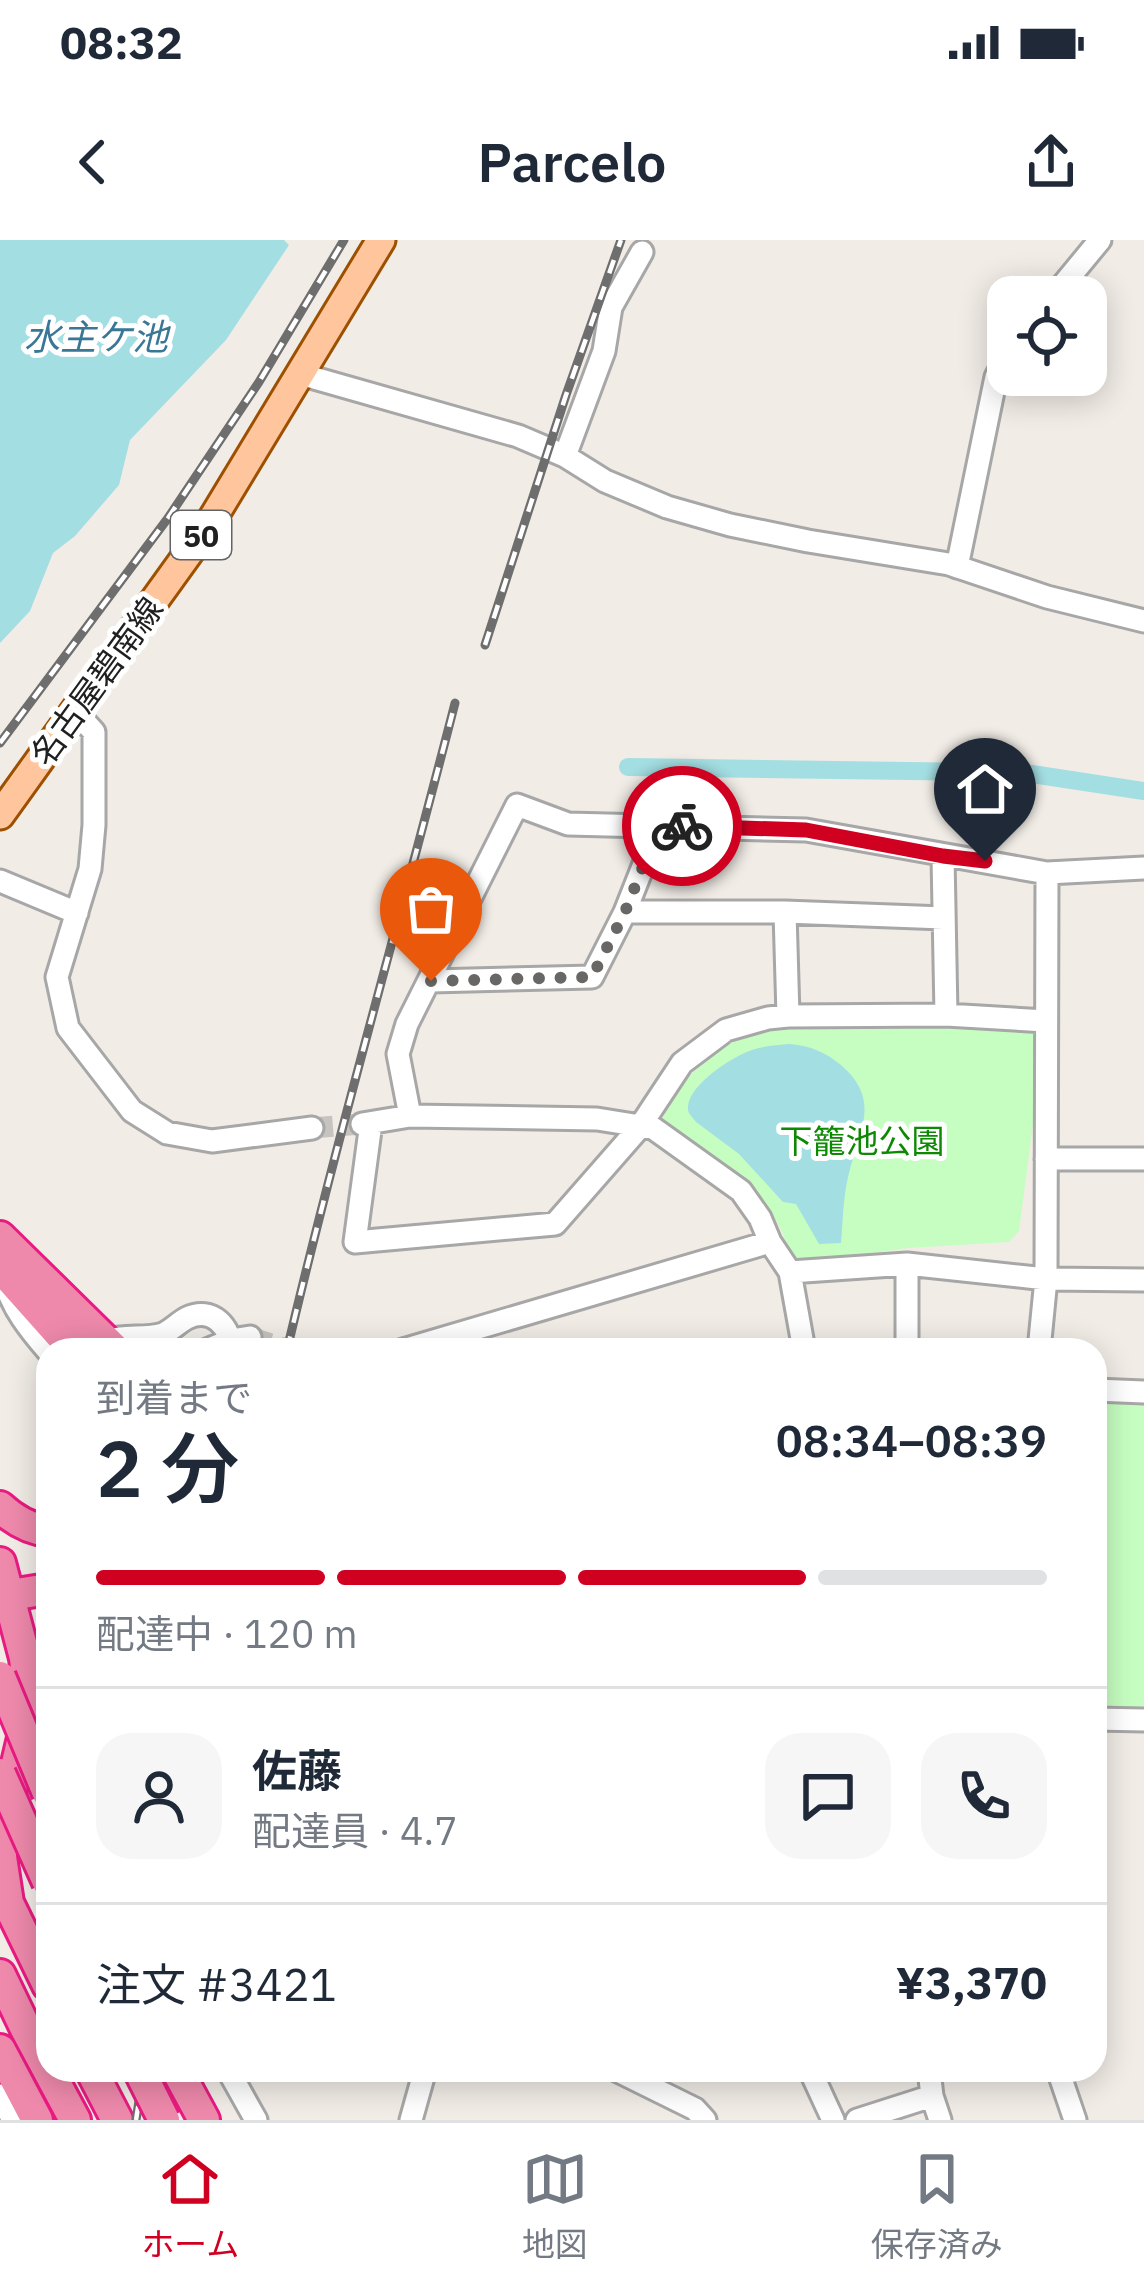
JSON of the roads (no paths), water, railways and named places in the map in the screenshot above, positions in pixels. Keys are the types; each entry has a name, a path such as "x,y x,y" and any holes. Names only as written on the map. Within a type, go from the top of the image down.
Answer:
{"highway":[{"path":"0,1237 97,1338"},
{"path":"1,1264 95,1338"},
{"path":"1,1264 64,1338"},
{"path":"0,1507 36,1530"},
{"path":"0,1563 21,1639 29,1693 1,1857 8,1903 36,1960"},
{"path":"0,1677 36,1764"},
{"path":"5,1882 11,1829 36,1757"},
{"path":"0,1774 36,1855"},
{"path":"0,1975 36,2048"},
{"path":"0,2050 37,2120"},
{"path":"55,2082 75,2120"},
{"path":"98,2082 117,2120"},
{"path":"145,2082 164,2120"},
{"path":"180,2082 204,2120"}],"main road":[{"name":"名古屋碧南線","path":"0,815 208,526 381,240"}],"street":[{"path":"1070,276 1100,240"},
{"path":"565,456 604,351 611,307 642,252"},
{"path":"300,374 518,436 667,508 749,529 957,567 1047,597 1144,621"},
{"path":"957,567 992,396"},
{"path":"75,711 94,732 92,847 90,869 57,977 68,1028 132,1111 167,1133 212,1142 312,1128"},
{"path":"410,1116 398,1054 407,1024 517,805 568,824 806,830 1047,873 1144,868"},
{"path":"431,981 592,977 625,912 659,826"},
{"path":"943,856 946,1015"},
{"path":"1040,1338 1046,1279 1047,873"},
{"path":"0,881 77,913"},
{"path":"625,912 944,918"},
{"path":"785,912 788,1016"},
{"path":"802,1338 790,1272 741,1191 653,1128 639,1127 597,1119 410,1116 366,1123 356,1242 555,1224 639,1127 682,1063 705,1043 744,1024 788,1016 946,1015 1046,1021"},
{"path":"1046,1159 1144,1159"},
{"path":"444,1338 770,1242"},
{"path":"1,1264 9,1296 38,1338"},
{"path":"790,1272 907,1264 1046,1279 1144,1280"},
{"path":"907,1264 907,1338"},
{"path":"117,1338 164,1334 198,1315 220,1320 234,1338"},
{"path":"1107,1390 1144,1392"},
{"path":"1107,1719 1144,1720"},
{"path":"164,2120 171,2082"},
{"path":"235,2082 256,2120"},
{"path":"410,2120 421,2082"},
{"path":"641,2082 695,2109 705,2120"},
{"path":"816,2082 833,2120"},
{"path":"930,2082 940,2120"},
{"path":"1062,2082 1075,2120"},
{"path":"0,2096 13,2120"},
{"path":"857,2120 932,2096"}],"water":[{"name":"水主ケ池","path":"0,240 284,240 289,245 226,340 130,440 119,485 75,536 53,553 30,611 0,643"},
{"path":"790,1044 811,1048 841,1065 861,1092 864,1118 846,1185 841,1243 819,1244 796,1204 783,1202 739,1154 688,1111 696,1089 724,1065 752,1050"}],"waterway":[{"path":"628,767 1032,774 1144,791"}],"tunnel":[{"path":"312,1128 361,1124"}],"railway":[{"path":"0,743 168,518 259,382 344,240"},
{"path":"485,645 621,240"},
{"path":"290,1338 455,703"},
{"path":"136,2120 142,2082"}],"park label":[{"name":"下籠池公園","path":"862,1140"}]}
